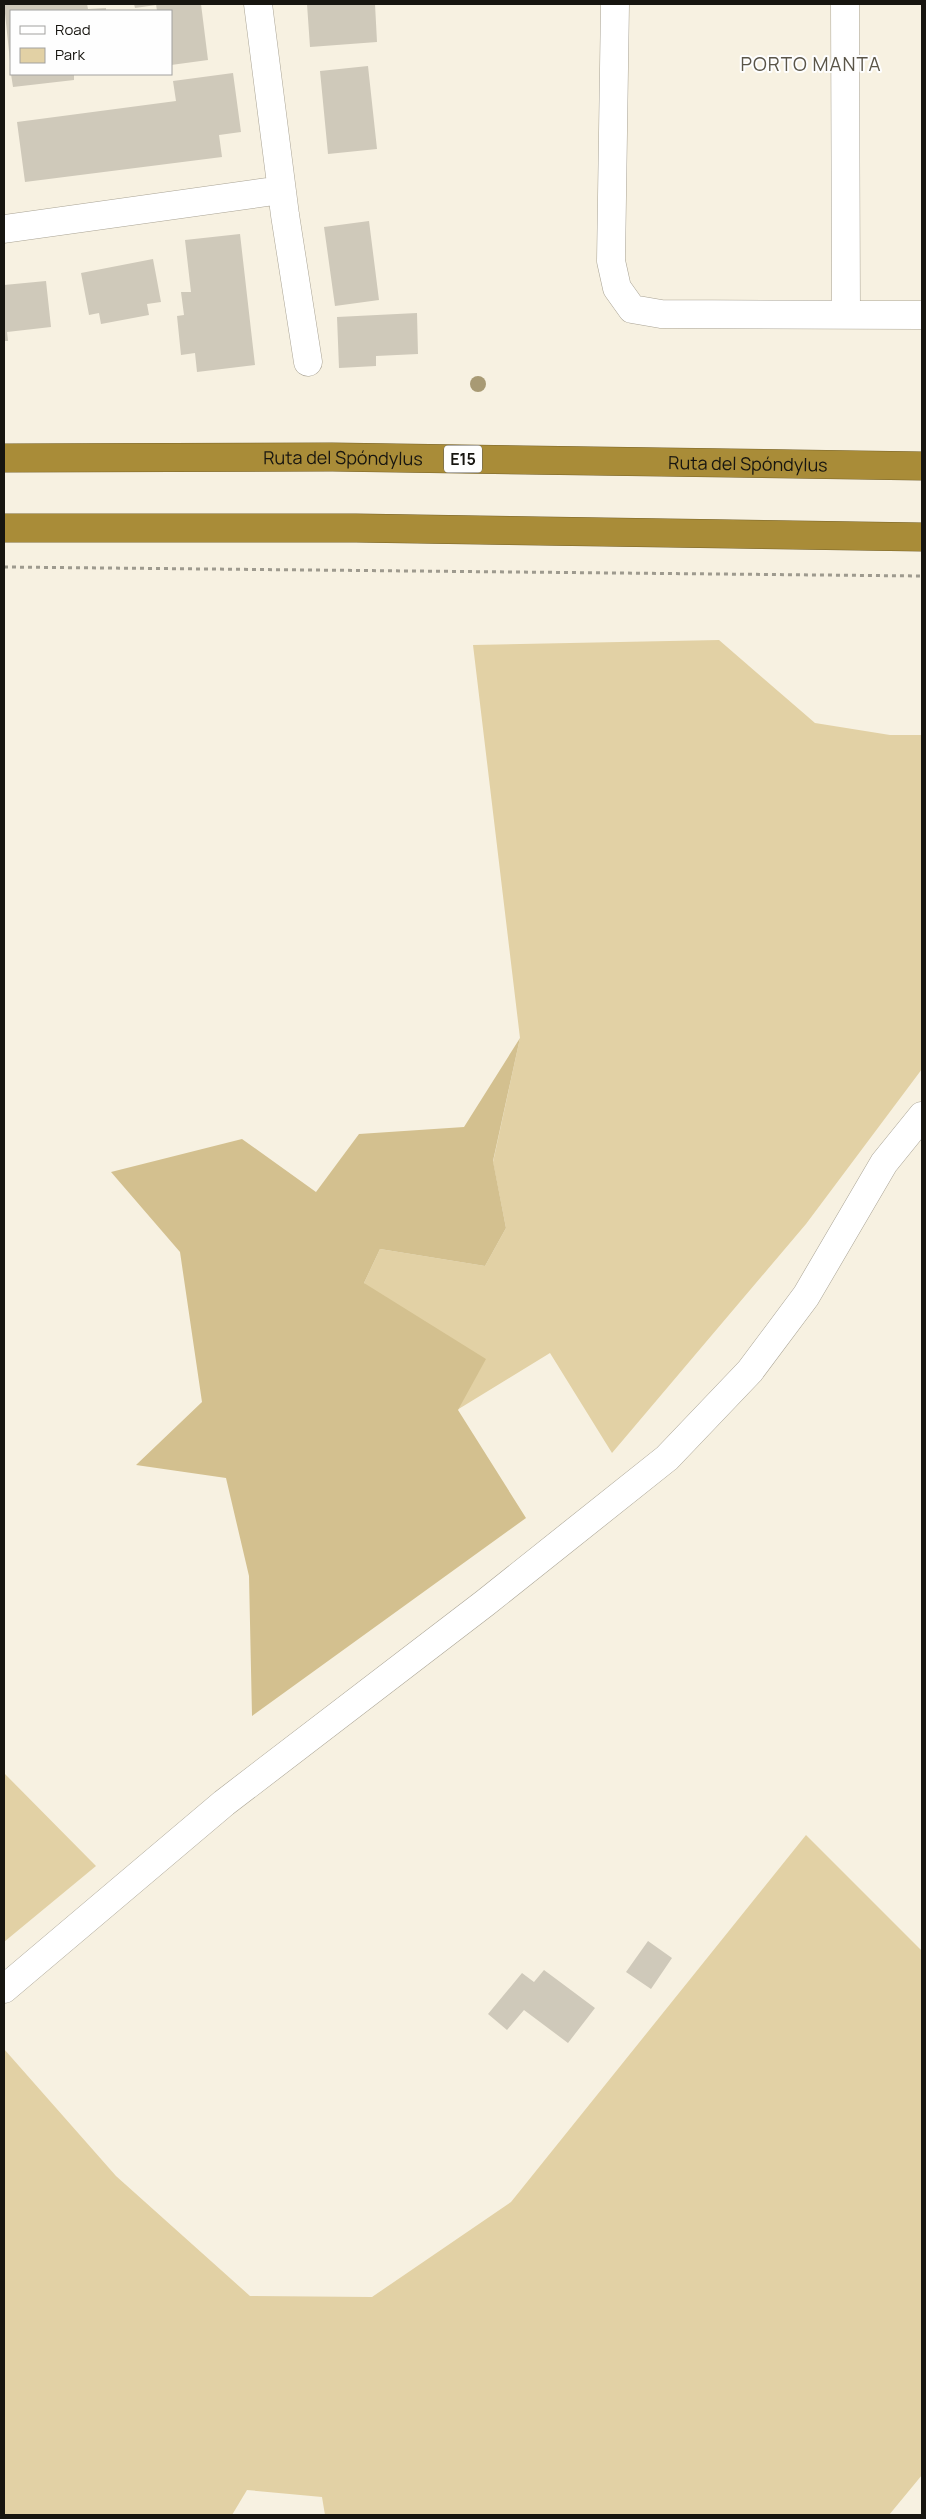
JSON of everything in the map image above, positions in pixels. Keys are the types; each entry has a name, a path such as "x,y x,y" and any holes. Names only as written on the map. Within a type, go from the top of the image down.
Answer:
{"highway":[{"name":"Ruta del Spóndylus","path":"4,458 332,457 922,466"},
{"path":"4,528 346,528 922,537"}],"street":[{"path":"258,4 281,190 308,362"},
{"path":"615,4 611,261 617,288 632,309 660,314 922,315"},
{"path":"845,4 846,314"},
{"path":"4,229 281,190"},
{"path":"4,1989 224,1803 477,1609 667,1458 750,1371 806,1296 884,1164 922,1116"}],"path":[{"path":"4,567 922,576"}],"green space":[{"path":"719,640 815,723 890,735 922,735 922,1069 806,1224 612,1453 550,1353 457,1410 364,1283 380,1249 485,1266 506,1228 493,1162 520,1038 473,645"},
{"path":"4,1773 96,1866 4,1942"},
{"path":"806,1835 922,1951 922,2475 889,2515 325,2515 322,2497 247,2490 232,2515 4,2515 4,2049 116,2176 250,2296 372,2297 511,2202"}],"shaded area":[{"path":"520,1038 493,1161 506,1228 485,1266 380,1249 364,1283 486,1359 458,1410 526,1518 252,1716 249,1576 226,1478 136,1465 202,1402 180,1252 111,1172 242,1139 316,1192 359,1134 464,1127"}],"building":[{"path":"4,4 87,4 88,9 106,8 106,10 10,10 10,61"},
{"path":"134,4 156,4 156,5 135,8"},
{"path":"156,4 201,4 208,60 172,65 172,10 157,10"},
{"path":"307,4 375,4 377,42 310,47"},
{"path":"368,66 377,149 328,154 320,71"},
{"path":"233,73 241,132 219,135 222,157 25,182 17,122 176,101 173,81"},
{"path":"11,75 74,75 74,80 13,87"},
{"path":"369,221 379,300 335,306 324,227"},
{"path":"240,234 255,365 197,372 195,353 181,355 177,316 184,315 181,292 191,292 185,240"},
{"path":"153,259 161,302 147,304 149,315 101,324 99,313 89,315 81,273"},
{"path":"46,281 51,327 7,332 8,341 4,341 4,285"},
{"path":"417,313 418,354 376,356 376,366 339,368 337,317"},
{"path":"648,1941 672,1958 651,1989 626,1972"},
{"path":"544,1970 595,2008 568,2043 524,2010 507,2030 488,2014 522,1973 534,1982"}],"district":[{"name":"PORTO MANTA","path":"811,64"}]}
